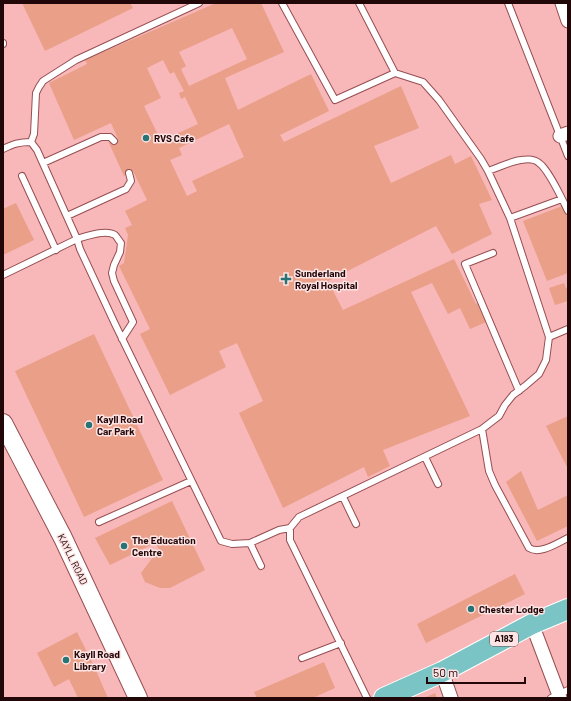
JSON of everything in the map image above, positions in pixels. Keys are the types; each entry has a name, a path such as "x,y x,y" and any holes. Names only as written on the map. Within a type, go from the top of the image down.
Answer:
{"main road":[{"name":"A183","path":"384,698 442,672 532,624 568,609"}],"street":[{"path":"562,3 568,21"},
{"name":"KAYLL ROAD","path":"3,423 63,538 138,698"},
{"path":"532,624 559,695"},
{"path":"442,672 451,698"}],"lane":[{"path":"31,142 34,134 36,93 38,87 43,81 76,60 200,3"},
{"path":"282,3 335,100 395,73 423,82 439,100 481,159 510,218 549,337 546,360 538,374 513,395 499,416 482,429 299,517 290,528 290,540 367,698"},
{"path":"359,3 395,73"},
{"path":"508,3 564,134 568,156"},
{"path":"43,163 101,137 110,137 114,141"},
{"path":"3,149 22,142 31,142"},
{"path":"31,142 37,150 77,239 80,249 122,339 221,541 232,544 250,542 278,530 290,528"},
{"path":"488,171 520,160 538,162 545,169 568,211"},
{"path":"67,216 126,189 131,181 129,173"},
{"path":"22,176 56,250"},
{"path":"510,218 562,199"},
{"path":"3,275 77,239 105,232 115,235 121,243 120,252 112,273 114,281 133,322 122,339"},
{"path":"493,253 465,264 519,390"},
{"path":"549,337 568,329"},
{"path":"482,429 489,471 529,548 537,551 543,550 568,538"},
{"path":"425,457 438,484"},
{"path":"99,522 192,481"},
{"path":"343,497 356,524"},
{"path":"250,542 261,566"},
{"path":"302,658 341,644"}],"building":[{"path":"22,3 130,3 133,8 45,51"},
{"path":"216,3 261,3 284,52 225,78 238,110 311,74 329,111 280,135 284,142 401,86 419,128 374,146 391,183 451,155 455,164 471,156 492,200 479,204 492,234 452,254 436,226 328,281 343,310 454,259 476,304 482,301 491,320 470,329 460,308 448,314 432,283 411,292 470,416 383,450 390,466 368,477 364,467 283,508 239,413 263,401 237,343 219,351 226,367 170,395 140,334 150,329 119,266 124,263 128,235 125,228 132,225 125,211 147,200 133,171 124,176 109,143 118,139 111,123 74,140 49,83 87,64 85,60","holes":["232,28 247,59 189,86 181,69 186,66 179,52","163,60 170,74 174,72 184,91 179,93 181,99 185,97 198,124 161,141 144,106 161,98 147,68","229,124 244,157 192,181 197,191 187,196 170,160 182,155 179,148"]},
{"path":"16,203 34,240 3,255 3,209"},
{"path":"562,206 568,219 568,273 547,281 523,221"},
{"path":"564,283 566,288 568,288 568,301 555,305 549,288"},
{"name":"Kayll Road Car Park","path":"94,334 163,480 84,517 15,371"},
{"path":"568,416 568,469 546,426"},
{"path":"521,471 538,510 568,495 568,526 537,541 506,482"},
{"name":"The Education Centre","path":"172,501 205,570 170,588 160,588 145,582 141,573 159,549 155,543 110,565 95,538"},
{"name":"Chester Lodge","path":"515,574 525,594 426,643 417,624"},
{"name":"Kayll Road Library","path":"77,632 108,698 78,698 69,679 54,687 37,653"},
{"path":"324,662 335,688 313,698 257,698 254,692"},
{"path":"435,693 437,698 424,698"}],"place":[{"name":"RVS Cafe","path":"146,138"},
{"name":"Sunderland Royal Hospital","path":"286,279"},
{"name":"Kayll Road Car Park","path":"89,425"},
{"name":"The Education Centre","path":"124,546"},
{"name":"Chester Lodge","path":"471,609"},
{"name":"Kayll Road Library","path":"66,660"}]}
